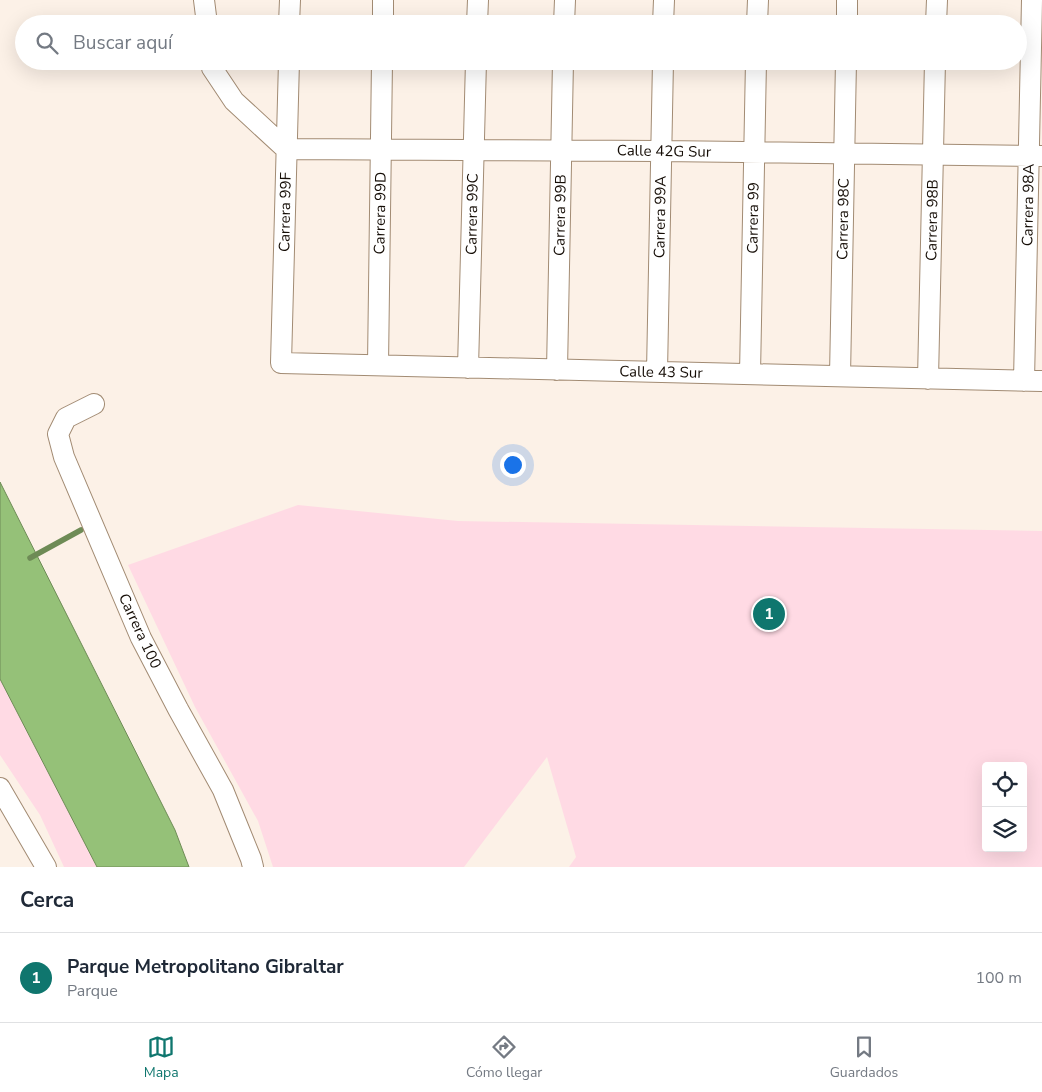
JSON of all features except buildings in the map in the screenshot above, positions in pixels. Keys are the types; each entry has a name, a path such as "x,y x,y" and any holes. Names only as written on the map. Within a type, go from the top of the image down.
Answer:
{"street":[{"path":"204,0 206,15"},
{"path":"289,15 290,0"},
{"path":"383,0 383,15"},
{"path":"477,15 478,0"},
{"path":"564,15 565,0"},
{"path":"663,15 664,0"},
{"path":"757,15 758,0"},
{"path":"847,0 847,15"},
{"path":"936,0 936,15"},
{"name":"Carrera 98A","path":"1032,0 1035,156 1033,381"},
{"path":"213,70 234,101 286,149"},
{"name":"Carrera 99F","path":"281,363 288,70"},
{"name":"Carrera 99D","path":"378,365 382,70"},
{"name":"Carrera 99C","path":"468,368 476,70"},
{"name":"Carrera 99B","path":"557,370 563,70"},
{"name":"Carrera 99A","path":"657,372 662,70"},
{"name":"Carrera 99","path":"750,374 756,70"},
{"name":"Carrera 98C","path":"840,376 846,70"},
{"name":"Carrera 98B","path":"928,379 935,70"},
{"name":"Calle 42G Sur","path":"286,149 561,150 1035,156"},
{"name":"Calle 43 Sur","path":"281,363 1033,381"},
{"name":"Carrera 100","path":"94,404 66,418 58,434 64,457 142,638 178,709 223,790 253,867"},
{"path":"0,788 46,867"}],"shaded area":[{"path":"0,482 175,830 189,867 97,867 0,679"},
{"path":"298,505 458,521 1042,531 1042,867 569,867 576,857 547,757 464,867 273,867 258,821 195,707 128,565"},
{"path":"0,679 97,867 64,867 40,815 0,755"}],"waterway":[{"path":"30,558 81,530"}],"place":[{"name":"Parque Metropolitano Gibraltar","path":"769,614"}]}
